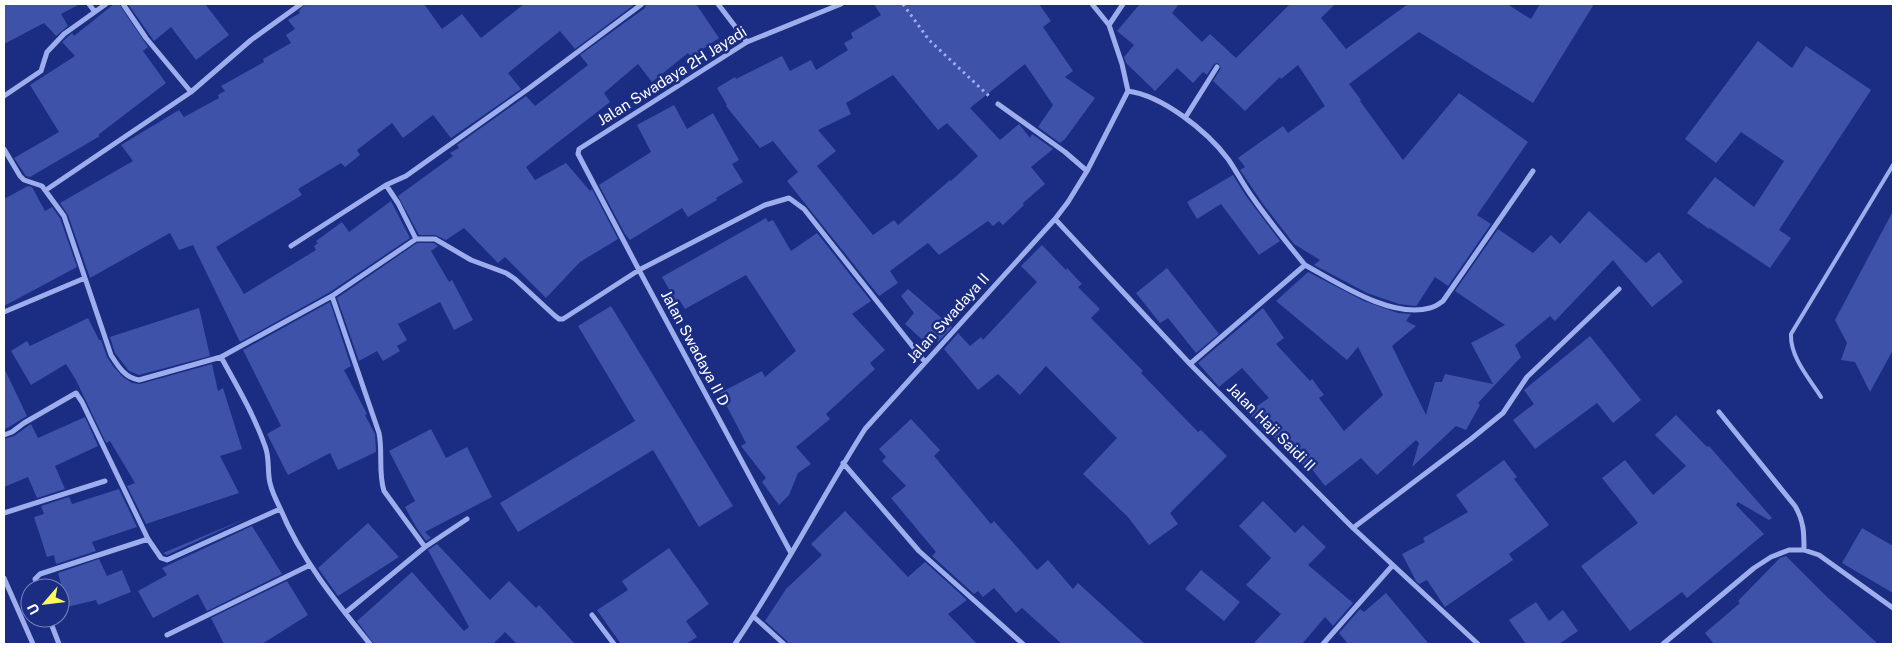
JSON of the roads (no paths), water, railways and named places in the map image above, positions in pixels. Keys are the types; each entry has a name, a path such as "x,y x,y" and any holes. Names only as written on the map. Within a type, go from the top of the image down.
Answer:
{"street":[{"path":"89,4 95,12"},
{"path":"4,96 41,71 47,52 64,34 106,4"},
{"path":"123,4 146,38 191,92"},
{"path":"46,190 191,92 251,40 301,4"},
{"path":"291,246 386,185 406,176 528,89 642,4"},
{"path":"718,4 747,42"},
{"name":"Jalan Swadaya 2H Jayadi","path":"578,154 579,149 747,42 841,4"},
{"path":"1092,4 1109,25 1122,64 1128,91 1155,99 1184,118 1210,139 1228,159 1252,197 1305,266 1377,302 1397,308 1417,310 1431,308 1444,301 1533,171"},
{"path":"1109,25 1123,4"},
{"path":"1184,118 1217,67"},
{"name":"Jalan Swadaya II","path":"735,644 754,616 843,463 865,429 1055,219 1087,171 1128,91"},
{"path":"998,104 1065,152 1087,171"},
{"path":"4,149 20,176 24,180 42,186 64,216 111,355 119,368 133,379 139,380 221,357 332,296 416,239 436,239 472,260 506,272 559,319 568,317 639,270 765,205 789,198 804,209 925,362"},
{"name":"Jalan Swadaya II D","path":"578,154 791,554"},
{"path":"386,185 398,203 416,239"},
{"name":"Jalan Haji Saidi II","path":"1055,219 1190,364 1353,528 1478,644"},
{"path":"1190,364 1305,266"},
{"path":"4,312 85,278"},
{"path":"1353,528 1503,413 1527,376 1619,289"},
{"path":"332,296 380,433 380,481 384,491 425,547"},
{"path":"221,357 244,400 265,446 270,483 280,509 310,565 344,613 370,644"},
{"path":"4,435 12,432 76,392 148,539 161,558 167,560 280,509"},
{"path":"1719,412 1795,506 1802,518 1804,550"},
{"path":"843,463 920,551 1023,644"},
{"path":"4,513 105,481"},
{"path":"344,613 425,547 467,519"},
{"path":"35,578 40,574 148,539"},
{"path":"1663,644 1754,568 1771,557 1789,550 1804,550 1819,555 1893,608"},
{"path":"167,635 310,565"},
{"path":"1323,644 1392,566"},
{"path":"4,578 33,644"},
{"path":"592,616 614,644"},
{"path":"754,616 784,644"},
{"path":"53,628 59,644"}],"lane":[{"path":"1821,397 1795,356 1790,345 1791,334 1893,165"}]}
